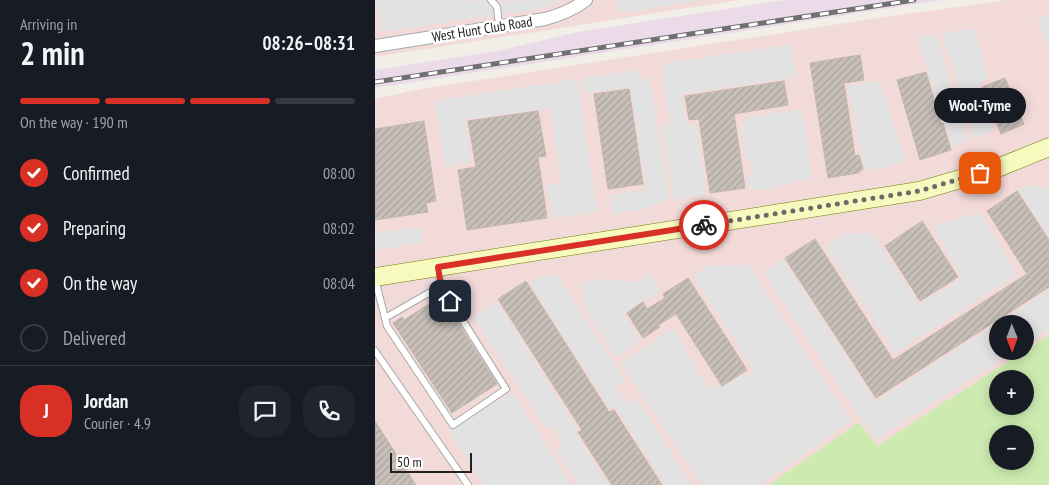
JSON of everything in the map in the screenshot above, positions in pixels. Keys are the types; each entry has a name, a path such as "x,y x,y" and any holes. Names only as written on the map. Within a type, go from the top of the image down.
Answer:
{"street":[{"name":"West Hunt Club Road","path":"375,46 545,19 564,13 585,0"},
{"path":"375,278 919,191 995,169 1049,147"}],"lane":[{"path":"491,0 497,7 499,26"},
{"path":"375,278 387,326 453,425 506,389 441,286 438,267"},
{"path":"385,318 441,286"},
{"path":"375,351 467,485"}],"shaded area":[{"path":"375,0 739,0 375,57"},
{"path":"376,0 562,0 546,8 381,32"},
{"path":"617,0 703,0 620,13"},
{"path":"784,0 943,0 375,88 375,70 497,51 578,32"},
{"path":"1006,0 1049,0 1049,335 1034,344 1034,315 989,315 989,360 1010,360 995,370 989,370 989,374 877,446 859,423 769,485 375,485 375,99 421,89 871,19"},
{"path":"1049,15 1049,47 1037,20"},
{"path":"975,29 988,79 978,83 993,131 974,138 942,33"},
{"path":"937,35 968,140 952,147 917,37"},
{"path":"792,44 796,77 682,94 686,124 696,125 706,194 674,200 662,126 670,122 662,64"},
{"path":"638,70 641,79 650,79 669,199 648,208 612,214 610,195 646,190 631,87 584,93 582,78"},
{"path":"577,79 597,211 554,219 546,185 561,184 551,109 466,119 470,162 445,168 435,101"},
{"path":"880,81 905,161 885,168 866,170 848,86"},
{"path":"802,109 812,178 750,191 747,175 753,173 750,158 745,158 741,127 747,117"},
{"path":"1027,185 1049,188 1049,238 1019,190"},
{"path":"980,213 1017,275 895,353 826,247 846,233 872,234 919,305 963,278 932,226"},
{"path":"420,227 422,243 375,250 375,233"},
{"path":"783,260 875,402 989,329 989,360 1000,360 875,440 764,273"},
{"path":"749,265 811,362 852,421 760,485 702,485 621,364 673,328 708,389 755,372 693,276 707,266"},
{"path":"557,275 625,381 616,387 627,404 637,398 692,485 665,485 616,407 610,409 530,283 534,279"},
{"path":"650,275 661,291 623,313 640,341 616,358 587,313 581,283 606,279 633,283"},
{"path":"1049,290 1049,329 1034,339 1034,315 1010,315"},
{"path":"496,301 577,429 576,435 608,485 579,485 556,450 563,444 553,427 546,429 473,317"},
{"path":"512,392 572,485 484,485 449,430"}],"green space":[{"path":"1049,335 1049,485 769,485 859,422 877,446 989,374 989,415 1034,415 1034,370 995,370 1010,360 1034,360 1034,345"}],"building":[{"path":"860,55 864,80 844,83 855,156 859,155 863,169 858,173 828,178 810,63"},
{"path":"926,72 951,150 920,160 897,80"},
{"path":"1005,78 1024,124 1001,134 982,87"},
{"path":"784,81 788,105 734,114 745,188 710,193 699,119 689,120 685,96"},
{"path":"629,89 643,184 608,189 594,94"},
{"path":"538,111 546,156 538,157 547,218 467,230 458,170 476,167 468,121"},
{"path":"424,121 436,201 426,203 428,212 375,220 375,129"},
{"path":"1017,191 1049,240 1049,287 1005,315 989,315 989,325 876,398 785,258 815,239 893,360 1027,274 987,211"},
{"path":"922,221 958,277 920,301 885,246"},
{"path":"688,278 747,370 722,386 676,314 658,325 660,327 643,338 627,313 643,302 647,309 665,298 663,294"},
{"path":"526,281 609,412 614,410 662,485 612,485 578,432 582,430 498,299"},
{"path":"441,296 497,384 452,413 393,323 402,317 404,320"},
{"path":"375,421 416,485 375,485"}],"railway":[{"path":"375,82 914,0"}],"way so far":[{"path":"704,225 919,191 980,173"}],"place":[{"name":"Wool-Tyme","path":"980,173"}],"route":[{"path":"450,301 441,286 438,267 704,225"}]}
